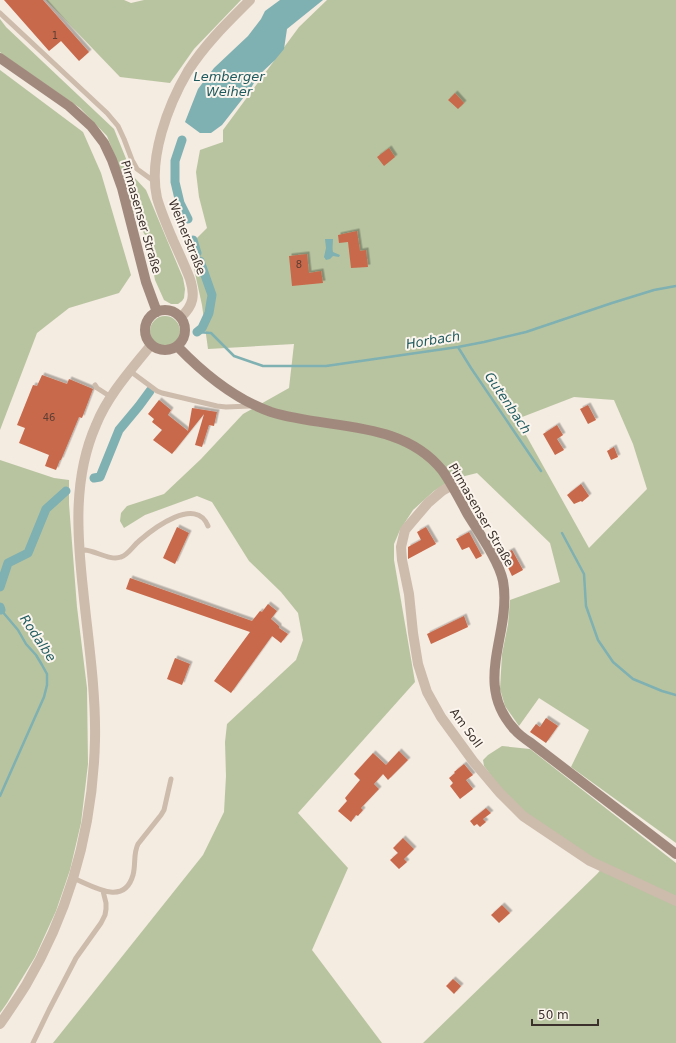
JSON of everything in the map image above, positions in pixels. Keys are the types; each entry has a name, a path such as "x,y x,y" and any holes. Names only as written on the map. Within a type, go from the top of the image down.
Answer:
{"main road":[{"name":"Pirmasenser Straße","path":"0,58 69,106 91,126 104,143 122,188 146,282 157,312"},
{"path":"167,310 177,313 181,317 186,329 185,336 178,346 167,350 156,348 151,345 145,329 148,319 157,312 167,310"},
{"name":"Pirmasenser Straße","path":"178,346 213,380 255,406 272,412 391,435 426,454 442,471 492,556 503,580 503,617 494,675 496,697 503,714 515,731 676,854"}],"street":[{"name":"Weiherstraße","path":"181,317 191,304 193,288 162,215 157,197 154,171 158,146 177,92 189,70 208,45 250,0"},
{"path":"0,1024 26,985 46,948 66,901 85,832 92,787 95,739 93,692 79,551 78,512 83,466 87,448 96,423 111,397 151,345"},
{"name":"Am Soll","path":"451,486 442,491 428,503 405,530 402,538 402,560 410,594 413,633 418,664 427,692 441,717 473,761 500,793 523,816 590,861 676,901"}],"lane":[{"path":"0,13 107,113 118,126 132,160 138,169 155,182"},
{"name":"Pirmasenser Straße","path":"130,371 162,393 217,406 255,406"},
{"path":"95,385 111,397"},
{"path":"79,551 86,550 115,558 122,557 142,538 162,524 186,513 193,513 205,519 208,526"},
{"path":"73,878 110,893 125,889 130,883 133,874 136,849 164,810 171,779"},
{"path":"33,1043 76,958 105,915 106,903 103,891"}],"green space":[{"path":"46,0 124,0 131,3 144,0 241,0 194,49 170,83 120,77"},
{"path":"327,0 676,0 676,843 571,767 589,730 539,698 519,726 505,706 500,689 502,654 508,624 510,600 560,582 550,543 477,473 453,479 434,491 413,510 400,530 394,544 394,560 415,682 298,813 348,868 312,950 382,1043 53,1043 203,855 224,812 226,776 225,742 227,724 296,660 303,640 298,613 281,592 249,561 212,502 197,496 145,515 124,528 120,521 121,513 127,506 164,494 201,459 243,414 289,388 294,344 208,349 202,305 189,246 207,228 199,197 196,172 200,150 223,142 223,130 299,27","holes":["574,397 614,400 633,444 647,489 589,548 517,419"]},
{"path":"0,19 6,27 114,129 133,176 146,190 183,278 185,289 184,298 178,304 171,304 164,300 155,280 146,237 136,219 126,191 125,181 107,136 80,108 0,52"},
{"path":"0,70 83,132 101,173 131,275 119,293 69,308 37,333 0,430"},
{"path":"165,316 171,317 179,325 179,337 171,345 165,346 159,345 151,337 150,331 151,325 159,317"},
{"path":"0,460 54,478 69,480 69,504 77,607 87,688 88,764 81,823 70,870 56,911 35,957 0,1013"},
{"path":"502,746 530,749 676,863 676,1043 423,1043 604,866 523,813 504,793 484,766 483,760"}],"water":[{"name":"Lemberger Weiher","path":"280,0 323,0 287,29 284,49 258,76 251,88 222,125 211,133 200,133 185,122 198,89 214,68 248,36 265,11"},
{"path":"325,239 333,239 333,252 340,255 339,257 333,256 326,260 324,257 326,248"}],"building":[{"path":"4,0 43,0 89,52 79,61 61,41 49,51"},
{"path":"455,93 464,103 458,109 448,100"},
{"path":"389,148 395,157 384,166 377,157"},
{"path":"357,231 360,251 366,250 368,267 351,268 348,242 339,243 338,235"},
{"path":"307,254 309,273 321,271 323,283 292,286 289,256"},
{"path":"42,375 67,384 69,379 93,389 82,418 79,417 56,470 45,466 49,455 19,443 25,428 17,425 33,385 37,386"},
{"path":"159,400 171,410 168,415 188,431 192,408 217,412 214,426 209,425 202,447 195,445 204,414 172,454 153,440 162,430 152,422 154,419 148,414"},
{"path":"588,405 596,420 588,424 580,409"},
{"path":"557,425 563,435 557,439 564,450 555,455 543,434"},
{"path":"614,447 618,457 611,460 607,451"},
{"path":"581,484 589,496 582,502 581,501 574,504 567,495"},
{"path":"177,527 189,533 175,564 163,558"},
{"path":"426,527 436,544 408,559 408,547 421,540 417,532"},
{"path":"469,532 482,556 476,559 469,547 462,550 456,539"},
{"path":"512,550 523,570 512,576 502,555"},
{"path":"130,578 252,621 268,604 277,611 271,619 279,626 279,628 288,634 281,643 272,636 231,693 214,681 250,632 126,589"},
{"path":"464,616 468,627 431,644 427,634"},
{"path":"175,658 190,664 182,685 167,679"},
{"path":"546,718 558,726 546,743 530,732 536,724 540,727"},
{"path":"399,751 408,760 388,780 383,774 374,784 379,789 361,808 363,810 358,816 356,815 351,822 338,811 347,801 345,798 360,780 354,774 373,753 386,765"},
{"path":"464,764 473,775 466,780 473,789 460,799 450,786 453,783 449,778"},
{"path":"486,808 491,813 483,819 486,822 480,827 477,824 474,826 470,821"},
{"path":"403,838 414,849 404,859 407,862 399,869 390,860 398,853 393,848"},
{"path":"502,905 510,913 499,923 491,915"},
{"path":"453,979 461,986 454,994 446,986"}],"waterway":[{"name":"Rodalbe","path":"182,140 175,161 175,182 180,203 188,219"},
{"name":"Rodalbe","path":"193,240 197,253"},
{"name":"Rodalbe","path":"197,332 202,328 209,313 212,295 200,261"},
{"name":"Horbach","path":"197,332 211,333 234,356 263,366 326,366 484,342 526,332 654,290 676,286"},
{"name":"Gutenbach","path":"458,347 541,471"},
{"name":"Rodalbe","path":"94,478 100,477 119,430 150,391"},
{"name":"Rodalbe","path":"0,587 8,563 28,553 46,509 66,491"},
{"name":"Gutenbach","path":"562,533 584,574 586,606 598,640 613,662 633,679 676,695"},
{"name":"Rodalbe","path":"0,796 44,697 47,685 47,674 36,655 1,610"}]}
